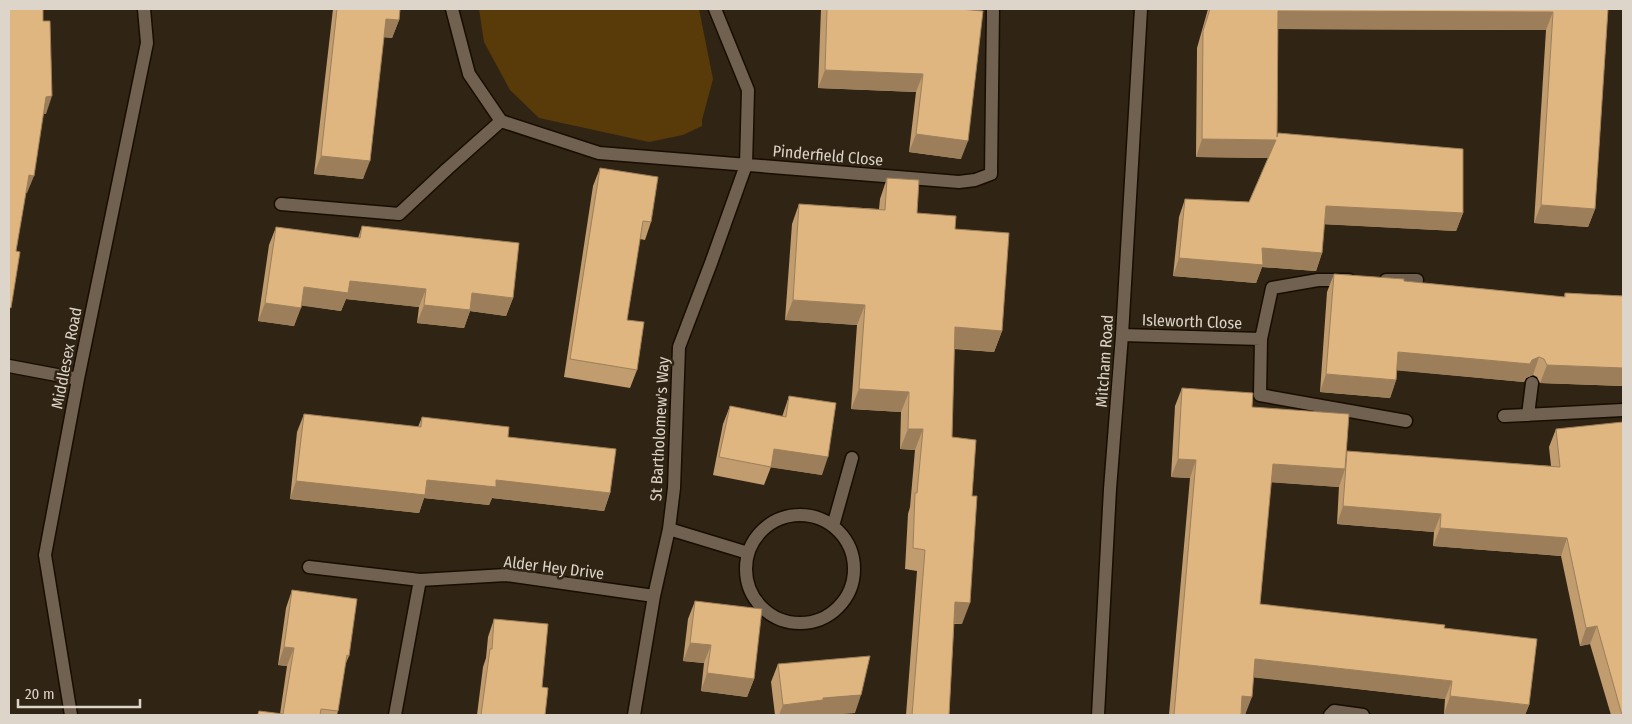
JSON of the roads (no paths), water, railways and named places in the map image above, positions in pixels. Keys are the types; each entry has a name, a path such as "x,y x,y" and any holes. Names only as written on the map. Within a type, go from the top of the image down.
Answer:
{"street":[{"name":"Middlesex Road","path":"71,715 45,555 78,379 147,43 144,9"},
{"path":"281,204 399,214 501,121 469,74 452,9"},
{"name":"St Bartholomew's Way","path":"634,715 654,596 670,529 674,488 679,347 746,165 748,90 715,9"},
{"name":"Pinderfield Close","path":"501,121 599,153 959,182 975,180 991,174 993,9"},
{"name":"Mitcham Road","path":"1098,715 1110,489 1122,335 1141,9"},
{"name":"Isleworth Close","path":"1357,280 1318,280 1272,288 1261,339 1260,395 1406,421"},
{"path":"1377,280 1416,280"},
{"name":"Isleworth Close","path":"1122,335 1261,339"},
{"path":"9,366 78,379"},
{"path":"1528,416 1532,383"},
{"path":"1504,416 1623,410"},
{"path":"833,526 852,458"},
{"path":"801,515 818,518 833,526 845,538 853,554 855,571 851,588 842,603 828,615 811,622 792,623 774,617 760,606 750,590 746,572 748,553 756,538 768,526 783,517 801,515"},
{"path":"670,529 748,553"},
{"name":"Alder Hey Drive","path":"309,567 420,580 506,575 654,596"},
{"path":"395,715 420,580"},
{"path":"1330,715 1334,711 1363,715"}]}
